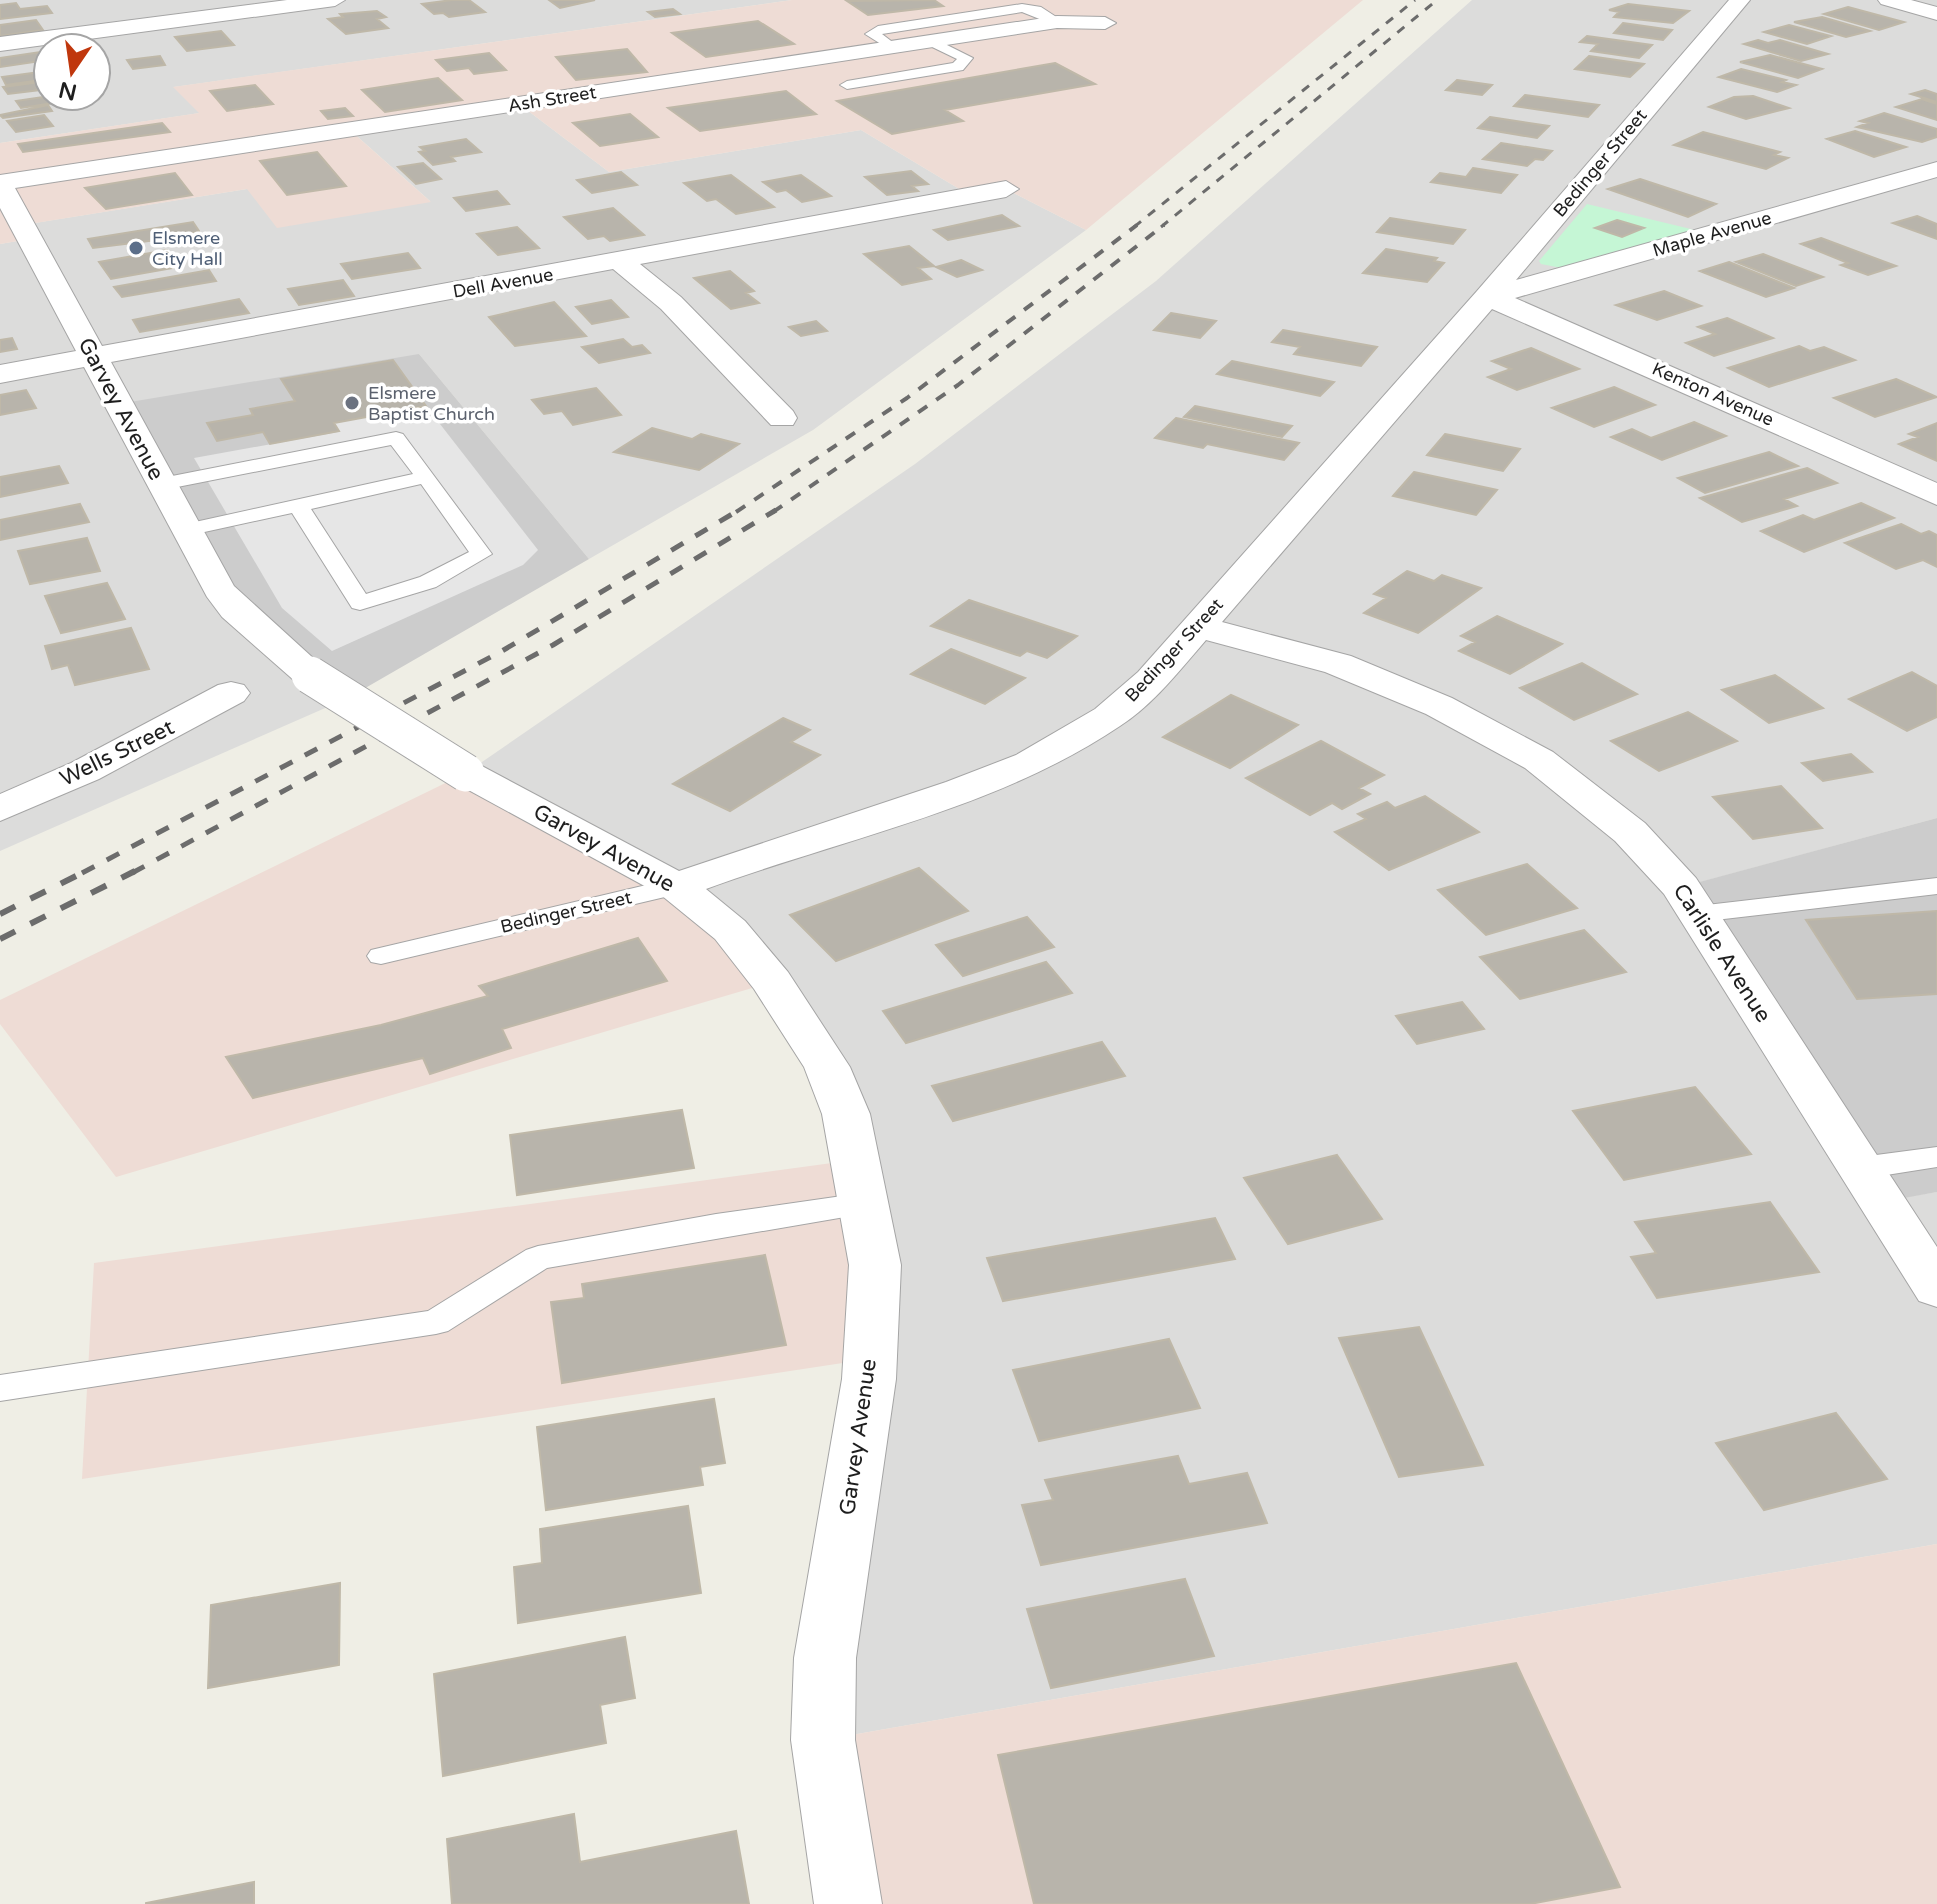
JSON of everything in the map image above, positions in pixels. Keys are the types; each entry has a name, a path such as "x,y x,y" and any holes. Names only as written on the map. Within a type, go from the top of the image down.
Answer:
{"street":[{"path":"0,44 335,0"},
{"name":"Bedinger Street","path":"676,886 774,850 960,791 1030,763 1109,717 1151,680 1487,297 1740,0"},
{"path":"1888,0 1937,14"},
{"name":"Ash Street","path":"0,183 1057,22 1105,23"},
{"name":"Maple Avenue","path":"1487,297 1937,169"},
{"name":"Garvey Avenue","path":"0,183 219,590 235,609 310,675 466,773 676,886 730,930 772,982 827,1067 846,1114 875,1265 869,1379 825,1658 823,1740 848,1904"},
{"name":"Dell Avenue","path":"0,374 1006,189"},
{"path":"619,261 671,303 782,418"},
{"name":"Kenton Avenue","path":"1487,297 1548,320 1937,495"},
{"name":"Carlisle Avenue","path":"1197,626 1338,664 1439,706 1539,760 1630,832 1681,887 1937,1288"},
{"name":"Wells Street","path":"0,809 98,765 231,693"}],"lane":[{"path":"892,47 872,34 878,30 1022,8 1036,10 1057,22"},
{"path":"847,85 958,67 966,58 931,41"},
{"path":"162,484 396,438 481,554 428,582 360,603 298,505"},
{"path":"186,530 426,477"},
{"name":"Bedinger Street","path":"381,956 676,886"},
{"path":"1698,914 1937,886"},
{"path":"1861,1168 1937,1157"},
{"path":"0,1388 436,1322 538,1258 716,1225 863,1204"}],"shaded area":[{"path":"0,0 792,0 174,87 200,113 0,143"},
{"path":"792,0 1363,0 1086,230 1006,189 971,196 861,130 609,172 519,104 351,131 431,202 277,228 247,189 23,225 30,239 0,244 0,143 199,113 173,87"},
{"path":"1472,0 1937,0 1937,818 1682,887 1881,1201 1937,1192 1937,1544 823,1740 867,1222 772,982 466,773 915,464 1156,281"},
{"path":"519,104 609,172 861,130 971,196 1006,189 1086,230 813,430 589,559 419,354 348,698 0,851 0,244 29,239 22,225 247,189 430,201 350,130"},
{"path":"419,354 589,559 348,698 235,609 118,404"},
{"path":"426,406 538,550 523,565 332,651 282,608 194,458 338,432 334,423"},
{"path":"466,773 676,886 772,982 116,1177 0,1024 0,1000"},
{"path":"1937,818 1937,1192 1882,1202 1681,887"},
{"path":"854,1160 869,1359 82,1479 94,1263"},
{"path":"1937,1544 1937,1904 848,1904 823,1740"}],"green space":[{"path":"1587,204 1699,231 1562,268 1541,264 1539,261"}],"building":[{"path":"469,0 485,12 449,17 443,13 434,14 422,4"},
{"path":"549,0 595,0 560,8"},
{"path":"934,0 943,6 868,15 847,1"},
{"path":"16,3 20,9 47,6 52,13 0,19 0,5"},
{"path":"1628,4 1689,11 1673,23 1614,17 1619,12 1609,10"},
{"path":"1848,7 1904,22 1879,30 1824,14"},
{"path":"673,9 680,14 655,17 648,12"},
{"path":"377,11 386,17 377,19 388,28 346,34 328,19 343,17 340,14"},
{"path":"1822,17 1870,31 1846,37 1794,22"},
{"path":"36,20 43,30 0,36 0,25"},
{"path":"758,21 794,44 706,57 672,33"},
{"path":"1623,23 1672,30 1663,40 1614,33"},
{"path":"1789,25 1831,36 1807,44 1764,32"},
{"path":"221,31 234,45 187,51 175,37"},
{"path":"1587,36 1652,45 1639,58 1591,51 1598,44 1580,42"},
{"path":"1758,40 1768,43 1780,40 1828,54 1801,61 1744,44"},
{"path":"627,49 647,72 576,80 556,57"},
{"path":"32,53 32,62 0,67 0,58"},
{"path":"489,53 506,70 474,74 469,68 447,71 436,60"},
{"path":"1770,55 1822,69 1798,78 1740,62"},
{"path":"160,56 165,65 133,69 127,60"},
{"path":"1589,56 1644,64 1630,77 1575,69"},
{"path":"1055,63 1095,84 945,110 963,121 892,134 837,101"},
{"path":"1741,69 1796,85 1777,92 1719,77"},
{"path":"32,73 32,81 6,85 2,77"},
{"path":"438,78 462,100 385,112 362,90"},
{"path":"1457,80 1492,85 1482,95 1446,90"},
{"path":"32,83 32,91 8,94 3,87"},
{"path":"255,85 273,104 227,111 210,91"},
{"path":"1925,90 1937,94 1937,102 1911,94"},
{"path":"786,91 816,114 700,131 668,108"},
{"path":"1525,95 1599,105 1588,117 1514,106"},
{"path":"1753,96 1789,108 1746,119 1709,107 1734,97"},
{"path":"32,99 32,106 21,108 16,101"},
{"path":"1922,99 1937,104 1937,120 1896,107"},
{"path":"32,108 32,112 45,112 3,118 0,115"},
{"path":"345,108 353,116 328,119 321,111"},
{"path":"1884,113 1937,129 1937,137 1922,142 1857,127 1868,123 1860,121"},
{"path":"630,114 658,137 600,146 573,123"},
{"path":"44,115 53,126 16,132 7,121"},
{"path":"1490,117 1549,126 1537,138 1478,128"},
{"path":"162,123 170,132 23,152 18,144"},
{"path":"1855,131 1906,147 1874,157 1827,139"},
{"path":"1703,132 1780,152 1774,155 1788,158 1766,169 1674,145"},
{"path":"466,139 481,152 451,157 455,161 433,165 419,152 425,151 420,147"},
{"path":"1501,143 1552,151 1543,160 1535,159 1527,166 1483,159"},
{"path":"317,152 346,186 287,195 260,161"},
{"path":"423,163 441,179 416,184 398,167"},
{"path":"1473,168 1517,175 1501,193 1431,182 1440,173 1466,177"},
{"path":"911,171 928,184 912,186 918,191 887,195 865,177"},
{"path":"621,172 637,185 592,193 577,180"},
{"path":"175,173 192,195 106,209 85,188"},
{"path":"731,175 774,207 736,214 716,199 707,201 684,183"},
{"path":"801,175 831,196 802,202 786,190 777,192 763,182"},
{"path":"1640,179 1716,204 1688,217 1608,189"},
{"path":"497,191 509,204 466,211 454,198"},
{"path":"613,208 644,235 610,241 604,236 588,239 564,217"},
{"path":"1002,215 1019,226 948,240 934,230"},
{"path":"1917,216 1937,224 1937,239 1893,223"},
{"path":"1390,218 1465,230 1453,244 1377,232"},
{"path":"1617,220 1644,228 1622,237 1595,228"},
{"path":"193,222 199,231 181,237 93,248 88,239"},
{"path":"517,227 539,248 498,255 477,234"},
{"path":"1821,238 1896,266 1868,275 1841,265 1848,263 1801,244"},
{"path":"909,246 934,266 918,268 931,279 902,285 864,254"},
{"path":"1386,249 1437,258 1434,261 1444,263 1427,282 1363,273"},
{"path":"167,250 173,258 165,260 172,268 111,279 99,262"},
{"path":"408,253 420,268 352,279 341,264"},
{"path":"1763,254 1823,277 1796,286 1736,262"},
{"path":"961,260 982,270 957,277 936,267"},
{"path":"1729,262 1794,288 1766,297 1700,271"},
{"path":"209,270 216,281 122,297 114,287"},
{"path":"730,271 754,291 746,293 759,303 731,309 694,278"},
{"path":"343,280 354,296 299,305 288,289"},
{"path":"1664,291 1701,306 1657,320 1616,305"},
{"path":"239,299 249,313 140,332 133,320"},
{"path":"611,300 628,317 592,324 576,307"},
{"path":"554,302 586,336 515,346 489,317"},
{"path":"1171,313 1216,321 1200,338 1154,330"},
{"path":"1727,318 1773,338 1714,356 1686,343 1715,334 1698,327"},
{"path":"816,321 827,331 801,336 789,327"},
{"path":"1283,330 1377,347 1361,366 1294,354 1300,347 1272,342"},
{"path":"12,338 17,349 0,352 0,340"},
{"path":"623,339 632,347 642,345 650,353 599,363 582,347"},
{"path":"1799,346 1810,351 1824,347 1855,360 1769,387 1728,368"},
{"path":"1531,348 1579,369 1517,390 1488,377 1511,369 1492,361"},
{"name":"Elsmere Baptist Church","path":"393,360 426,406 334,423 339,431 270,444 263,432 217,441 207,423 253,415 250,409 295,401 281,379"},
{"path":"1232,361 1334,382 1320,396 1217,374"},
{"path":"1896,379 1937,397 1875,417 1834,398"},
{"path":"1614,387 1655,405 1594,427 1552,408"},
{"path":"596,388 621,415 573,425 562,411 544,414 532,400"},
{"path":"26,390 36,408 0,415 0,395"},
{"path":"1195,406 1292,426 1282,437 1184,417"},
{"path":"1176,418 1299,443 1284,460 1207,444 1203,448 1155,438"},
{"path":"1694,422 1726,436 1662,460 1611,437 1632,429 1651,438"},
{"path":"1937,423 1937,461 1899,444 1918,437 1909,434"},
{"path":"652,428 692,439 701,434 739,444 699,470 614,452"},
{"path":"1445,434 1520,449 1503,471 1427,455"},
{"path":"1769,452 1798,466 1705,493 1678,478"},
{"path":"59,466 68,483 0,497 0,477"},
{"path":"1807,468 1837,483 1784,499 1797,506 1742,522 1700,498"},
{"path":"1414,472 1497,490 1476,515 1393,496"},
{"path":"1861,503 1894,518 1804,552 1761,531 1803,515 1814,520"},
{"path":"80,504 89,522 0,540 0,520"},
{"path":"1901,524 1921,534 1929,531 1937,535 1937,567 1923,560 1896,569 1845,543"},
{"path":"87,538 100,571 30,584 18,551"},
{"path":"1407,571 1434,581 1442,575 1481,588 1418,633 1364,613 1386,598 1374,594"},
{"path":"107,583 125,619 61,633 45,596"},
{"path":"969,600 1077,636 1047,658 1027,651 1020,656 931,626"},
{"path":"1497,616 1562,644 1510,674 1459,651 1475,642 1461,636"},
{"path":"131,628 149,669 75,685 68,665 52,669 45,646"},
{"path":"951,649 1025,678 985,704 911,674"},
{"path":"1582,663 1637,694 1574,720 1520,688"},
{"path":"1912,672 1937,686 1937,717 1907,731 1849,699"},
{"path":"1775,675 1823,708 1769,723 1722,690"},
{"path":"1231,695 1298,725 1230,768 1163,737"},
{"path":"1688,712 1737,741 1659,771 1611,741"},
{"path":"783,718 810,730 791,742 820,755 730,811 673,784"},
{"path":"1321,741 1384,775 1359,788 1370,794 1342,809 1332,803 1310,815 1246,778"},
{"path":"1851,754 1872,772 1823,781 1802,763"},
{"path":"1781,786 1822,828 1753,839 1713,797"},
{"path":"1425,796 1479,832 1389,870 1335,832 1366,819 1358,814 1387,802 1395,808"},
{"path":"1527,864 1577,908 1486,935 1438,890"},
{"path":"919,868 968,911 836,961 790,915"},
{"path":"1937,911 1937,994 1857,999 1806,920"},
{"path":"1027,917 1054,947 963,976 936,945"},
{"path":"1584,930 1626,972 1520,999 1480,957"},
{"path":"638,938 667,981 502,1029 511,1048 430,1074 423,1058 253,1098 226,1057 381,1025 488,996 479,986"},
{"path":"1046,962 1072,993 906,1043 883,1011"},
{"path":"1462,1002 1484,1029 1417,1044 1396,1016"},
{"path":"1102,1042 1125,1076 953,1121 932,1086"},
{"path":"1695,1087 1751,1154 1624,1180 1573,1111"},
{"path":"682,1110 694,1168 517,1195 510,1135"},
{"path":"1337,1155 1382,1219 1288,1244 1244,1178"},
{"path":"1770,1202 1819,1272 1657,1298 1631,1257 1656,1253 1635,1222"},
{"path":"1215,1218 1235,1259 1003,1301 987,1258"},
{"path":"765,1255 786,1345 562,1383 551,1302 584,1298 582,1284"},
{"path":"1419,1327 1483,1465 1399,1477 1339,1338"},
{"path":"1169,1339 1200,1408 1039,1441 1013,1370"},
{"path":"714,1399 725,1463 700,1467 703,1485 546,1510 537,1427"},
{"path":"1836,1413 1887,1479 1764,1510 1716,1443"},
{"path":"1178,1456 1189,1484 1247,1473 1267,1523 1041,1565 1022,1505 1053,1500 1045,1480"},
{"path":"688,1506 701,1593 518,1623 514,1567 542,1563 540,1529"},
{"path":"1185,1579 1214,1656 1051,1688 1027,1609"},
{"path":"340,1583 339,1665 208,1688 211,1605"},
{"path":"625,1637 635,1698 600,1705 606,1743 443,1776 434,1674"},
{"path":"1516,1663 1620,1887 1530,1904 1034,1904 998,1755"},
{"path":"574,1814 580,1862 736,1831 749,1904 452,1904 447,1839"},
{"path":"254,1882 254,1904 146,1904 146,1903"}],"railway":[{"path":"1134,227 1415,0"},
{"path":"1161,227 1437,0"},
{"path":"739,510 907,398 1137,225"},
{"path":"775,510 958,385 1164,225"},
{"path":"82,873 502,651 739,510"},
{"path":"132,873 553,645 775,510"},
{"path":"82,873 86,871"},
{"path":"0,939 135,871"},
{"path":"0,914 82,873"}],"place":[{"name":"Elsmere City Hall","path":"136,248"},
{"name":"Elsmere Baptist Church","path":"352,403"}]}
